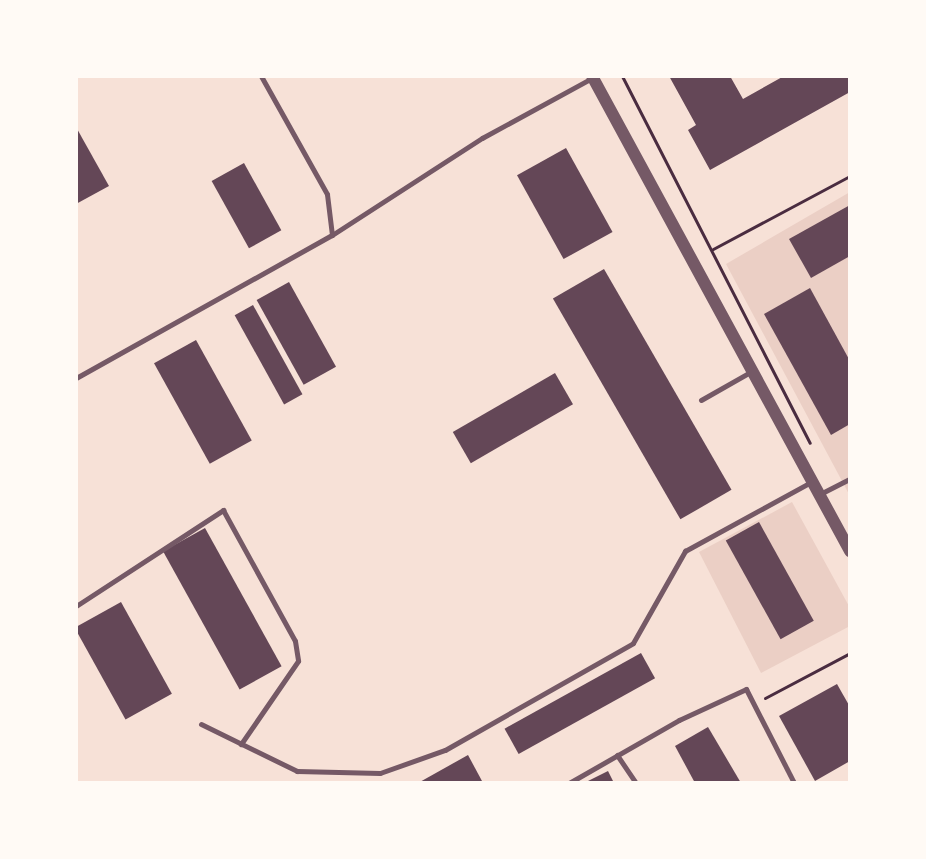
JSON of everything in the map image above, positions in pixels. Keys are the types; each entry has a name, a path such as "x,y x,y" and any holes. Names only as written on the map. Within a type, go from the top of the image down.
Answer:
{"street":[{"path":"592,77 755,369 850,551"}],"lane":[{"path":"261,76 327,194 332,235"},
{"path":"76,378 332,235 482,138 592,77"},
{"path":"701,400 755,369"},
{"path":"819,494 850,479"},
{"path":"201,724 297,771 380,773 445,750 633,643 685,551 813,481"},
{"path":"76,606 223,510 295,641 298,661 241,744"},
{"path":"569,783 746,689 751,705 794,783"},
{"path":"617,755 636,783"}],"path":[{"path":"622,76 812,446"},
{"path":"713,249 850,176"},
{"path":"751,705 850,653"}],"shaded area":[{"path":"850,192 850,496 726,264"},
{"path":"792,502 850,608 850,626 761,673 699,552"}],"building":[{"path":"669,76 730,76 743,99 784,76 850,76 850,92 710,170 688,130 696,125"},
{"path":"76,127 109,186 76,204"},
{"path":"566,148 613,232 564,259 517,175"},
{"path":"244,163 281,230 249,248 212,181"},
{"path":"850,205 850,256 811,278 789,239"},
{"path":"604,269 732,490 680,519 553,298"},
{"path":"289,282 336,367 304,385 257,300"},
{"path":"810,288 850,361 850,424 831,435 764,314"},
{"path":"253,305 302,394 284,404 235,315"},
{"path":"196,340 252,441 210,464 154,363"},
{"path":"555,373 573,404 471,463 453,432"},
{"path":"759,522 814,621 781,639 726,540"},
{"path":"205,528 282,666 240,689 163,551"},
{"path":"121,602 172,694 126,720 76,630 76,627"},
{"path":"641,653 655,678 519,754 505,729"},
{"path":"837,684 850,707 850,761 815,781 779,716"},
{"path":"708,727 741,783 695,783 675,746"},
{"path":"468,755 482,781 418,783"},
{"path":"608,771 614,783 584,783"}]}
